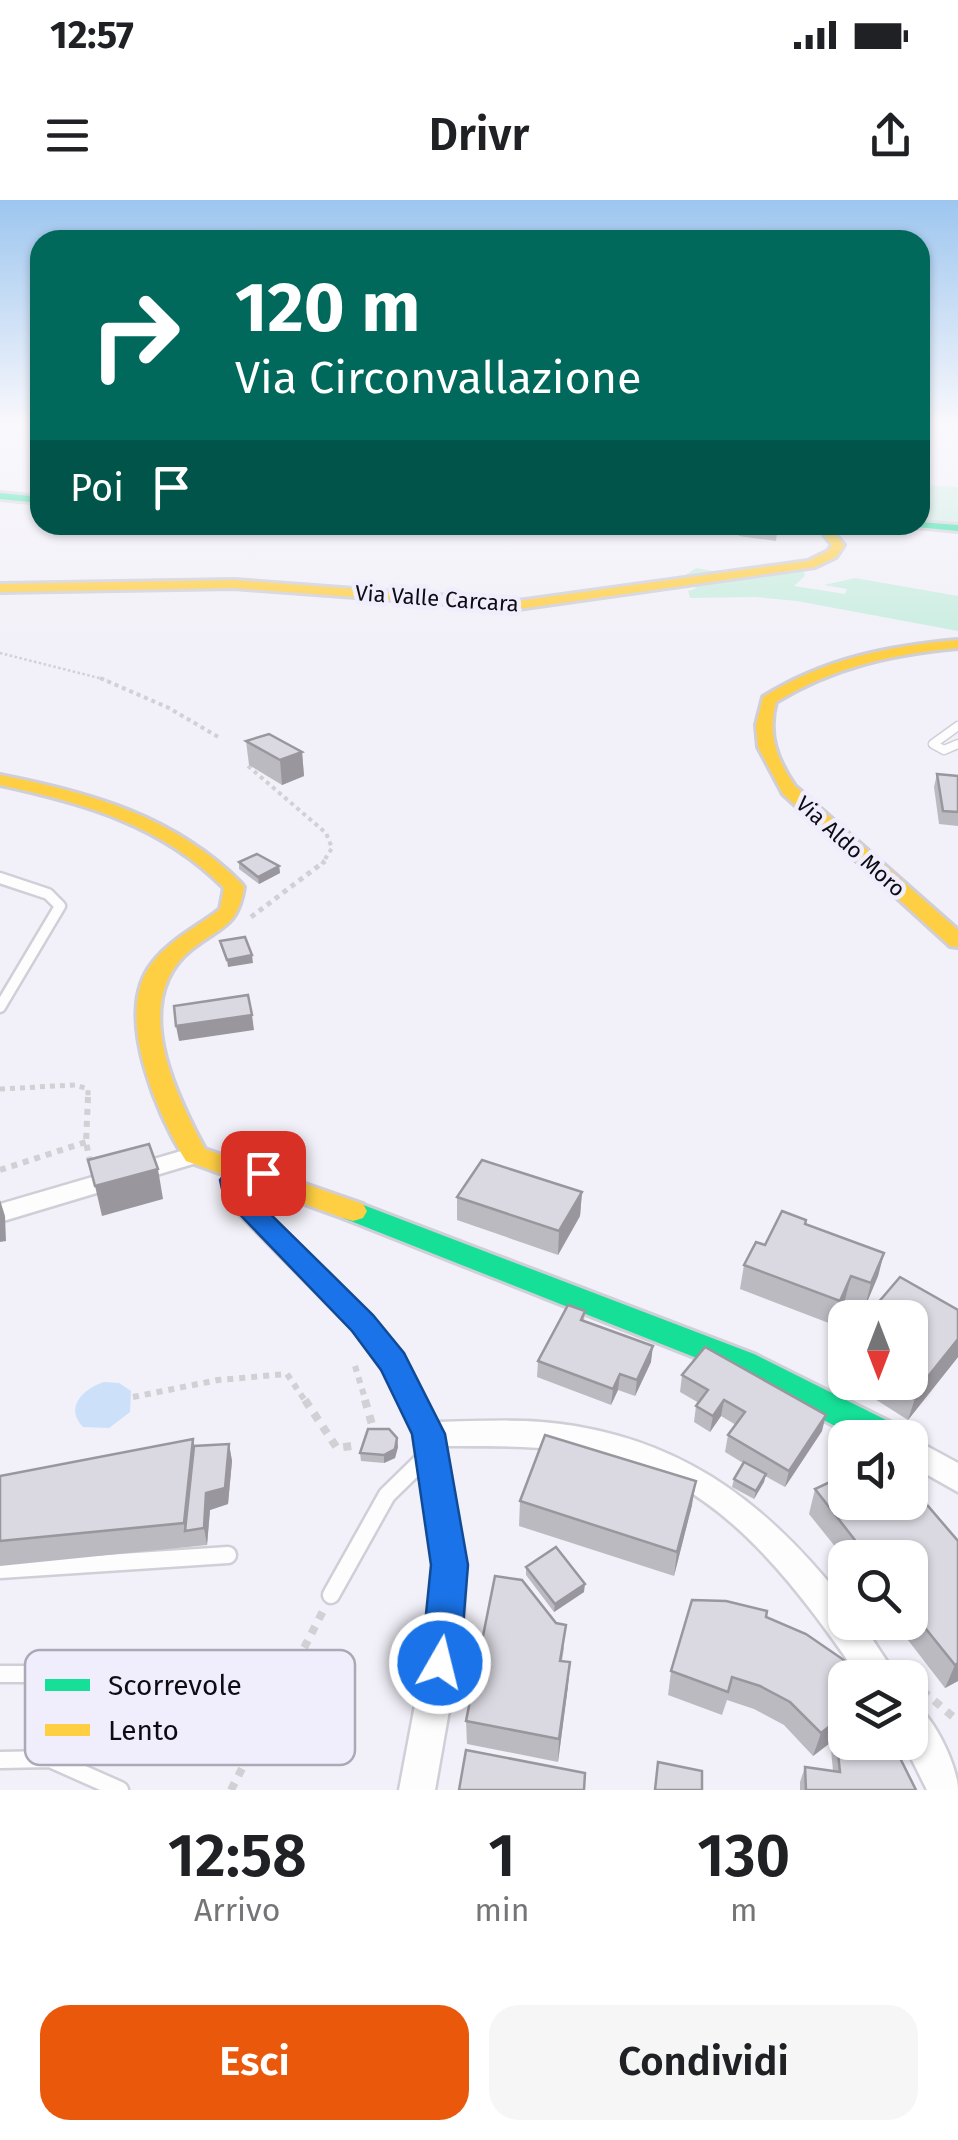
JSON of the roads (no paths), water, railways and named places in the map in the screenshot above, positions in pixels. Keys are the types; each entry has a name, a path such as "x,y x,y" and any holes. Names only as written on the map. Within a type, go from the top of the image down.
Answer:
{"street":[{"path":"930,526 958,528"},
{"name":"Via Valle Carcara","path":"0,588 234,584 465,604 546,603 811,564 832,554 838,544 830,535"},
{"name":"Via Aldo Moro","path":"958,644 903,647 816,671 769,700 761,736 770,763 789,790 958,940"},
{"path":"0,780 74,798 190,842 216,863 234,888 230,911 164,962 147,997 147,1019 170,1104 194,1155"},
{"path":"0,1212 194,1155 250,1170 742,1362 855,1420"},
{"path":"250,1170 234,1180 238,1198 362,1323 392,1362 430,1442 450,1565 446,1631 418,1790"},
{"path":"430,1442 577,1438 628,1450 680,1472 730,1501 766,1532 824,1598 868,1660"},
{"path":"928,1461 958,1479"},
{"path":"928,1755 946,1790"}],"lane":[{"path":"958,726 933,744 938,750 958,744"},
{"path":"0,878 48,894 60,906 55,922 6,990 0,1006"},
{"path":"328,1600 387,1495 430,1442"},
{"path":"0,1570 228,1555"},
{"path":"0,1760 25,1760"},
{"path":"64,1765 120,1790"}],"water":[{"path":"104,1382 119,1383 131,1391 130,1412 109,1428 83,1427 75,1413 78,1400"}]}
